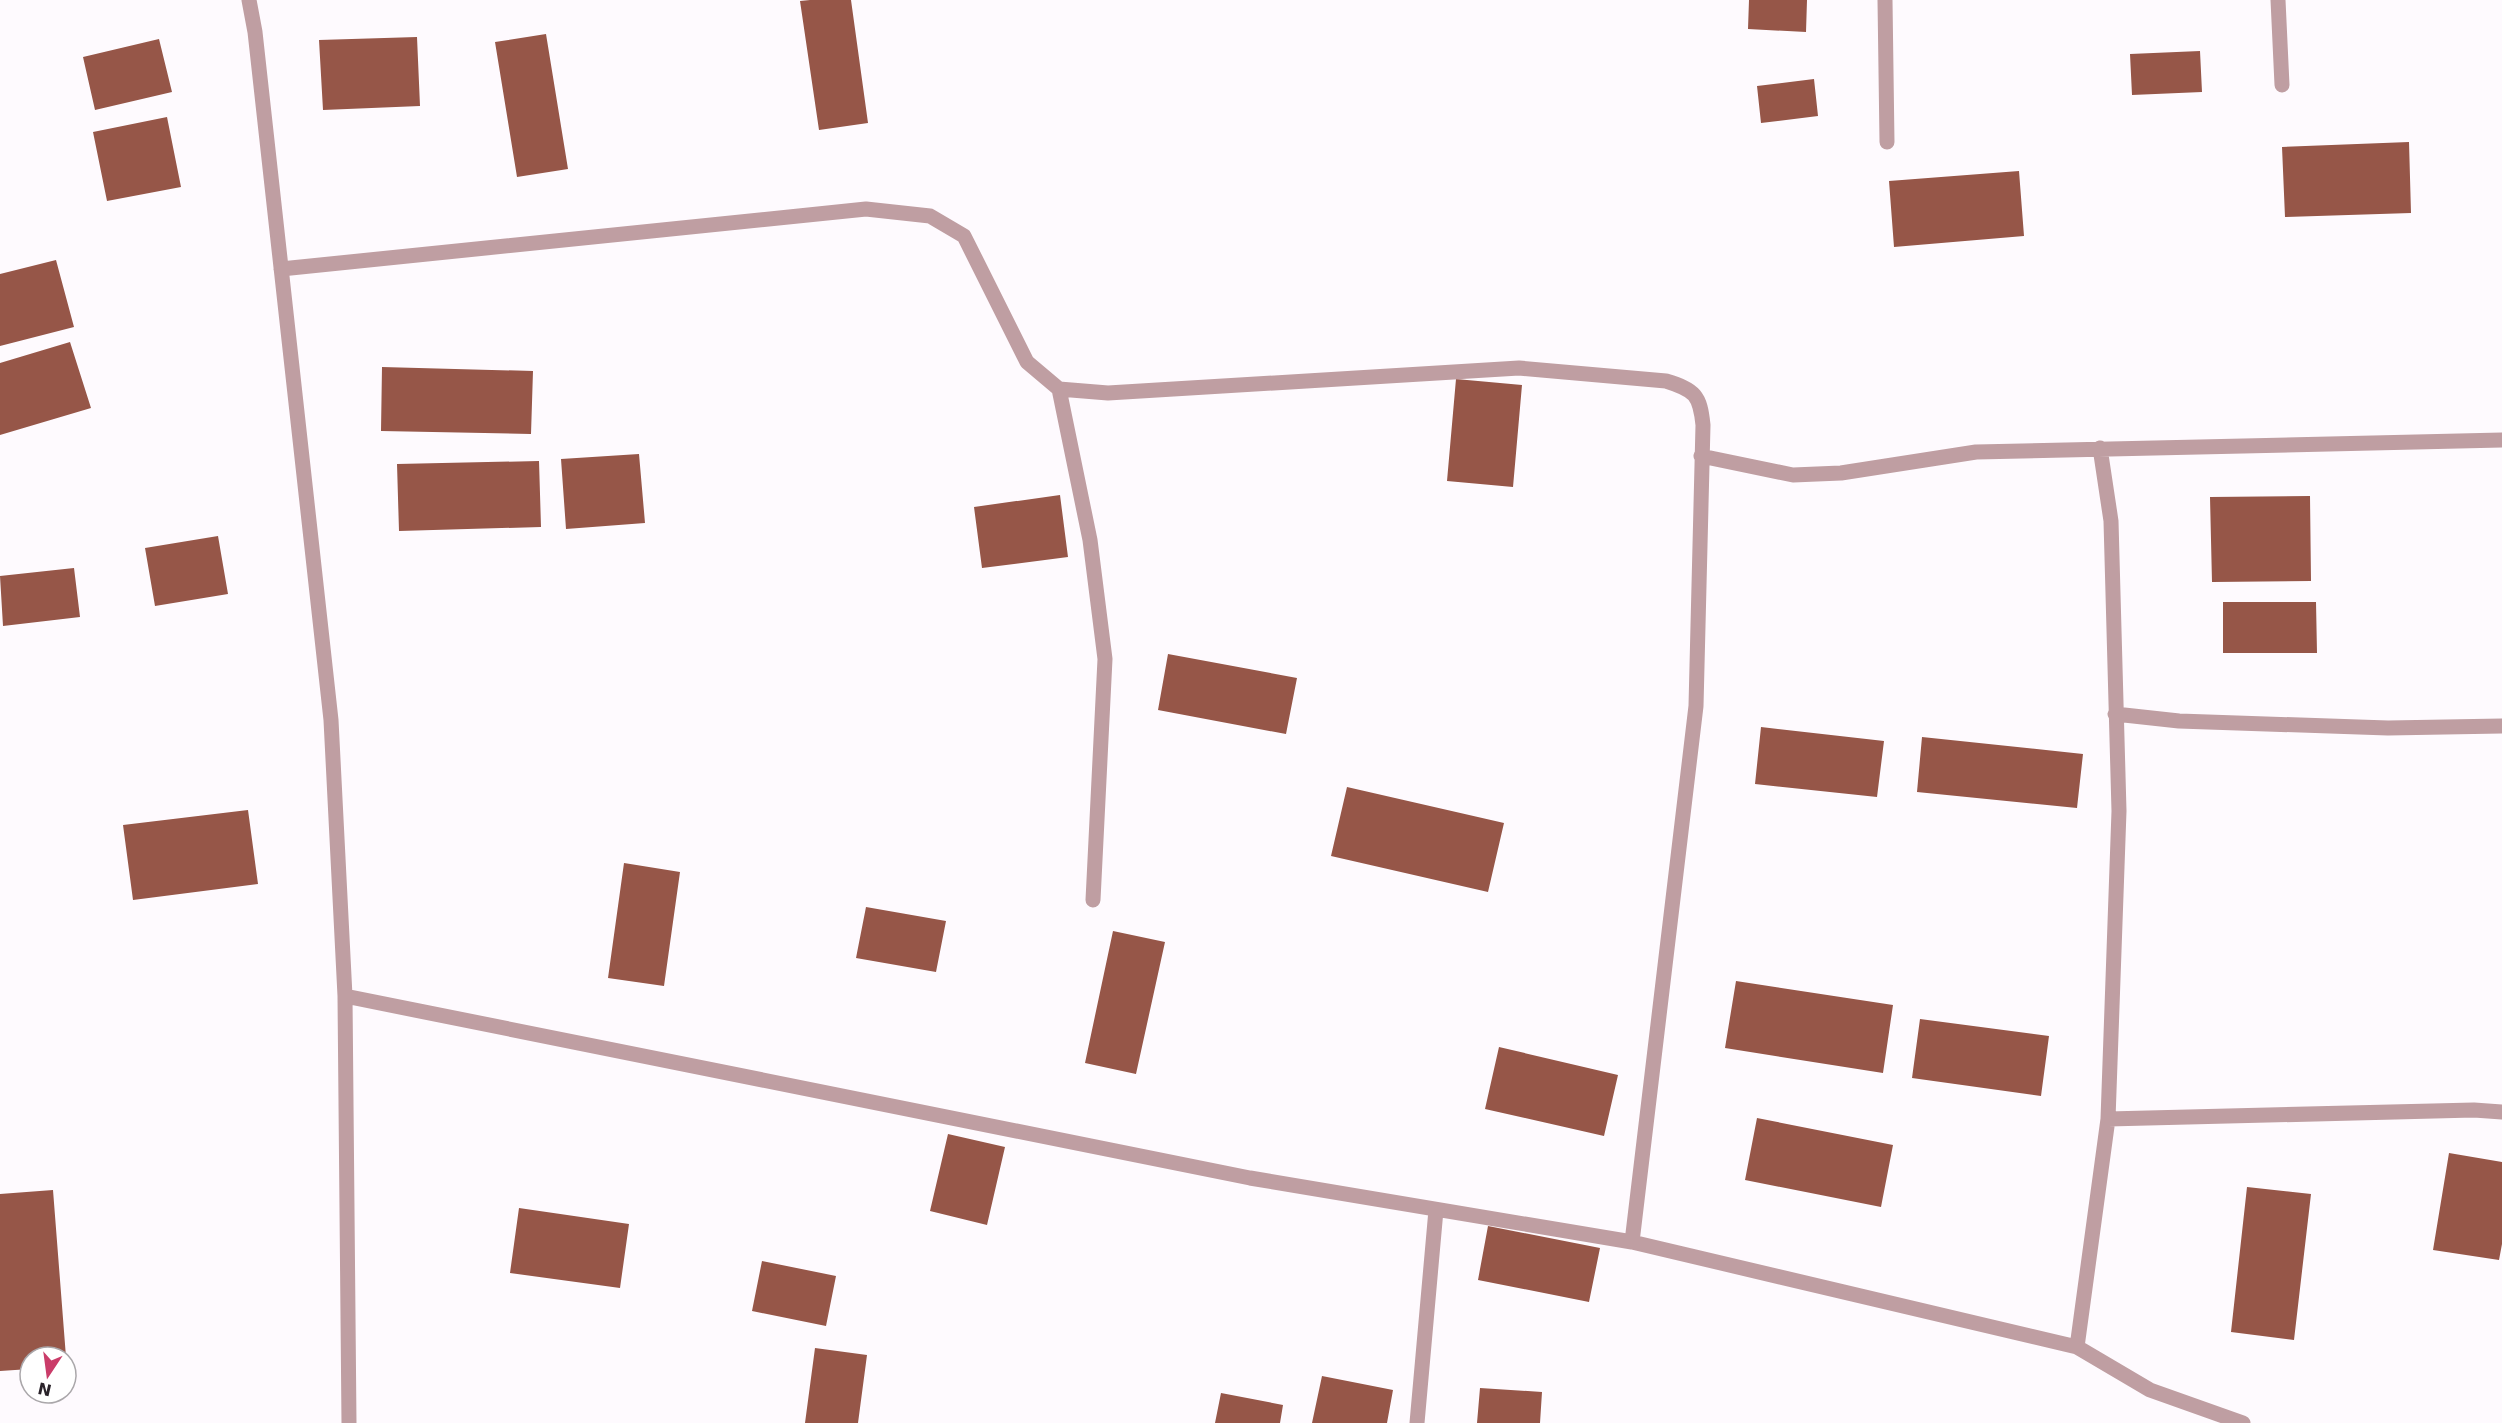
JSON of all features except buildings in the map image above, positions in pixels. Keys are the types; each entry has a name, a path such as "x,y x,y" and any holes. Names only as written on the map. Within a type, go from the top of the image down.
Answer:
{"street":[{"path":"249,0 255,32 331,720 345,996 349,1423"},
{"path":"1885,0 1887,142"},
{"path":"2278,0 2283,85"},
{"path":"281,269 866,209 930,216 964,236 1027,362 1059,389 1108,393 1519,368 1666,381 1688,388 1701,402 1703,425 1696,706 1632,1242"},
{"path":"1059,389 1090,540 1105,659 1092,900"},
{"path":"1701,456 1793,475 1841,473 1976,452 2502,440"},
{"path":"2077,1347 2108,1119 2119,811 2111,521 2100,448"},
{"path":"2115,714 2179,721 2388,728 2502,726"},
{"path":"345,996 1250,1178 1632,1242 2077,1347 2150,1390 2243,1423"},
{"path":"2108,1119 2474,1110 2502,1112"},
{"path":"1417,1423 1436,1210"}]}
